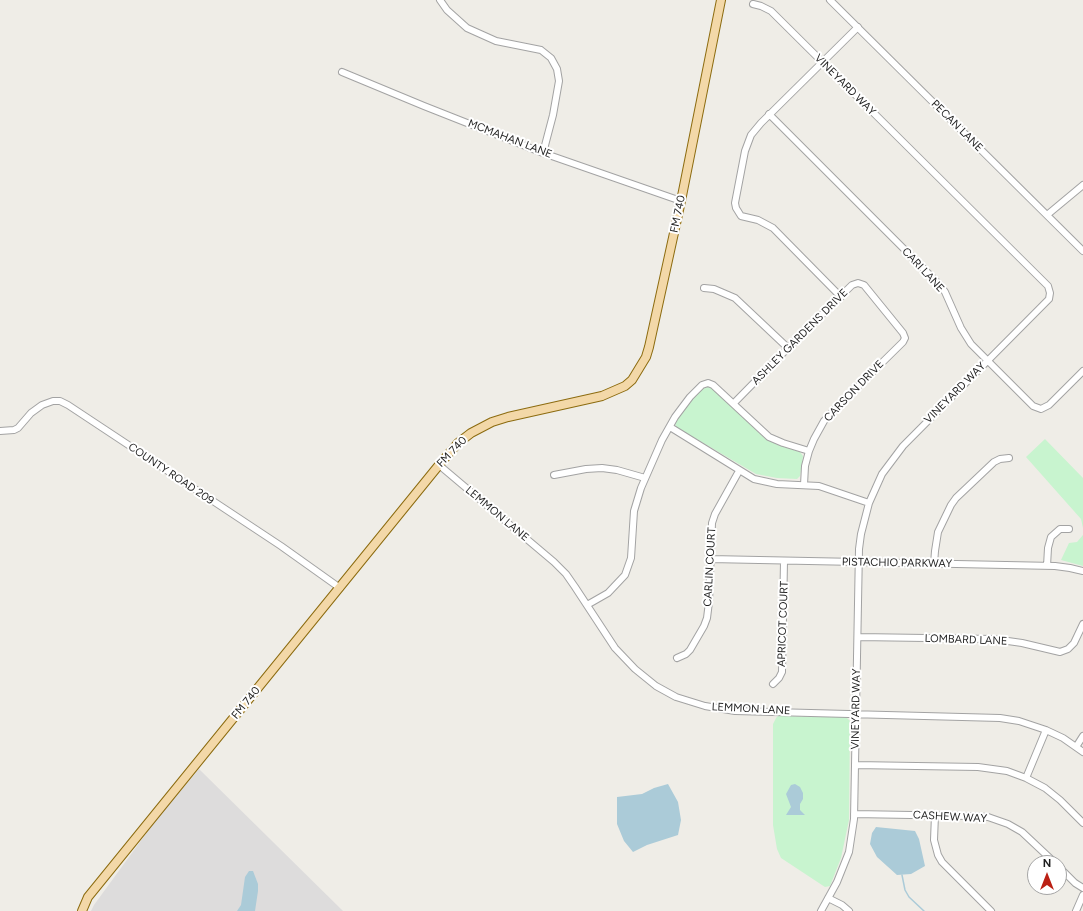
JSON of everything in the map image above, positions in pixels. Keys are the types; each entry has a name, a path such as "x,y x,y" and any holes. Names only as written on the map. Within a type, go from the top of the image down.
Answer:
{"main road":[{"name":"FM 740","path":"82,911 88,897 458,443 492,422 602,396 625,386 632,380 646,357 649,346 681,201 721,0"}],"street":[{"path":"440,0 447,10 466,28 496,41 540,50 551,58 557,69 559,81 553,115 543,153"},
{"name":"PECAN LANE","path":"830,0 1083,251"},
{"name":"VINEYARD WAY","path":"753,4 771,11 1048,286 1050,293 1049,300 903,446 882,474 869,503 861,534 859,562 854,814 849,852 821,911"},
{"path":"841,297 773,228 758,220 741,216 735,203 748,143 755,130 769,114 858,27"},
{"name":"MCMAHAN LANE","path":"342,72 543,153 681,201"},
{"name":"CARI LANE","path":"769,114 940,285 950,301 971,344 1033,406 1037,409 1041,409 1049,405 1083,371"},
{"path":"1047,215 1083,185"},
{"name":"ASHLEY GARDENS DRIVE","path":"734,403 852,285 864,285 884,309"},
{"path":"704,288 714,289 735,298 788,348"},
{"name":"CARSON DRIVE","path":"804,485 805,466 809,452 819,429 830,414 904,340 904,334 884,309"},
{"path":"587,605 614,588 625,575 629,566 633,546 634,511 645,478 654,456 670,427 690,397 702,384 705,383 713,385 769,437 809,452"},
{"name":"COUNTY ROAD 209","path":"0,431 14,430 18,428 31,413 42,405 53,401 60,401 281,546 340,588"},
{"path":"670,427 754,479 777,484 804,485 826,488 869,503"},
{"path":"934,564 934,551 938,532 951,505 956,498 994,462 1000,459 1009,458"},
{"name":"LEMMON LANE","path":"439,465 554,562 566,574 615,648 635,669 656,686 676,697 705,706 735,711 1000,718 1018,721 1046,730 1083,752"},
{"path":"554,475 602,468 617,470 645,478"},
{"name":"CARLIN COURT","path":"677,658 686,654 690,650 707,618 709,602 711,532 715,514 739,471"},
{"path":"1047,566 1048,548 1051,537 1060,529 1069,529"},
{"name":"PISTACHIO PARKWAY","path":"710,559 1047,566 1083,571"},
{"name":"APRICOT COURT","path":"773,684 782,672 784,561"},
{"name":"LOMBARD LANE","path":"858,637 994,639 1022,643 1060,652 1068,649 1074,643 1083,624"},
{"path":"1026,778 1046,730"},
{"path":"1076,747 1083,736"},
{"path":"855,765 978,767 996,769 1026,778 1053,794 1083,823"},
{"name":"CASHEW WAY","path":"854,814 979,816 997,820 1019,830 1046,855"},
{"path":"935,815 934,840 938,855 942,862 991,911"},
{"path":"1067,876 1083,888"},
{"path":"1076,911 1083,895"},
{"path":"828,898 842,905 849,911"}],"shaded area":[{"path":"199,769 343,911 91,911 161,813"}],"green space":[{"path":"706,386 713,388 768,440 800,452 803,456 800,476 797,479 777,478 756,474 676,427 675,423 684,409 700,390"},
{"path":"1045,439 1083,478 1083,528 1081,519 1026,457"},
{"path":"1083,535 1083,566 1061,560 1069,543 1077,542"},
{"path":"778,716 844,717 850,721 849,820 841,858 830,886 825,887 781,858 777,849 773,825 773,724"}],"water":[{"path":"668,784 678,802 681,820 678,835 647,845 633,852 624,841 617,824 617,797 642,794 654,788"},
{"path":"795,784 800,787 803,793 800,810 805,815 786,815 791,807 786,794 791,785"},
{"path":"876,827 915,831 919,839 925,866 911,874 897,875 877,857 870,844 872,833"},
{"path":"249,871 253,871 258,884 255,911 237,911 241,905 245,877"}],"waterway":[{"path":"902,875 905,890 909,897 924,911"}]}
